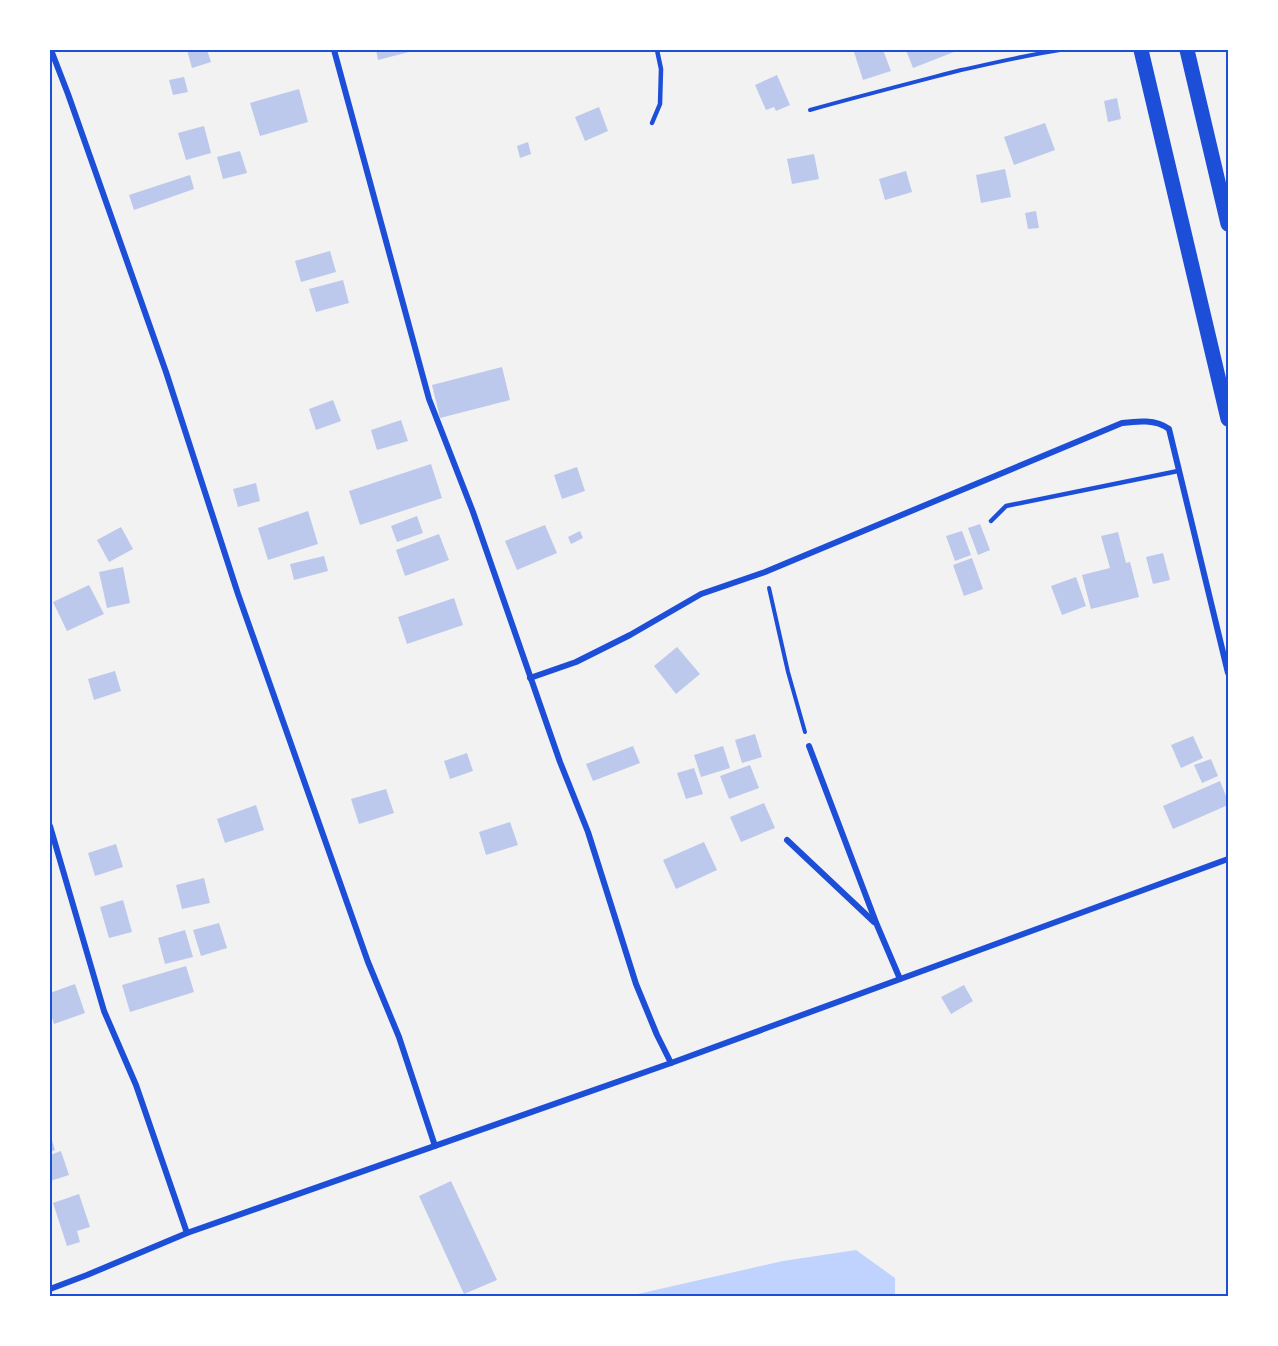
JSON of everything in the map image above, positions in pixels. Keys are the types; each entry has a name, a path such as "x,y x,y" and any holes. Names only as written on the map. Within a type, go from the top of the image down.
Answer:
{"main road":[{"path":"1141,50 1228,419"},
{"path":"1187,50 1228,224"}],"street":[{"path":"52,50 166,372 242,605 368,962 399,1037 435,1146"},
{"path":"334,50 429,399 473,512 560,762 588,832 636,984 671,1063"},
{"path":"530,678 576,662 630,635 701,594 765,572 1122,423 1138,421 1164,425 1169,429 1228,673"},
{"path":"809,746 900,979"},
{"path":"50,826 104,1011 136,1085 187,1233"},
{"path":"787,840 877,925"},
{"path":"50,1289 187,1233 671,1063 1228,859"}],"lane":[{"path":"652,123 660,104 661,69 657,50"},
{"path":"991,521 1006,506 1178,471"}],"path":[{"path":"810,110 897,86 1033,54 1060,50"},
{"path":"765,572 788,672 809,746"}],"water":[{"path":"856,1250 895,1278 895,1296 629,1296 783,1261"}],"building":[{"path":"187,50 207,50 211,62 192,68"},
{"path":"376,50 408,50 409,52 378,60"},
{"path":"883,50 891,71 863,80 854,52"},
{"path":"906,50 959,50 913,68"},
{"path":"777,75 790,105 776,111 774,107 766,110 755,85"},
{"path":"184,77 188,92 173,95 169,80"},
{"path":"299,89 308,122 260,136 250,103"},
{"path":"1117,98 1121,119 1108,122 1104,101"},
{"path":"599,107 608,131 585,141 575,117"},
{"path":"1045,123 1055,150 1014,165 1004,137"},
{"path":"204,126 211,153 186,160 178,133"},
{"path":"528,142 531,154 520,158 517,146"},
{"path":"240,151 247,173 223,179 217,157"},
{"path":"814,154 819,179 792,184 787,159"},
{"path":"1005,169 1011,197 981,203 976,175"},
{"path":"906,171 912,192 885,200 879,179"},
{"path":"190,175 194,189 134,210 129,195"},
{"path":"1036,211 1039,228 1028,229 1025,213"},
{"path":"330,251 336,272 301,282 295,261"},
{"path":"343,280 349,303 316,312 309,289"},
{"path":"502,367 510,400 440,418 432,385"},
{"path":"333,400 341,421 316,430 309,409"},
{"path":"401,420 408,441 377,450 371,430"},
{"path":"431,464 442,498 360,525 349,491"},
{"path":"577,467 585,491 562,499 554,475"},
{"path":"256,483 260,501 238,507 233,489"},
{"path":"308,511 318,544 268,560 258,528"},
{"path":"417,516 423,533 397,542 391,526"},
{"path":"980,524 990,550 978,555 968,528"},
{"path":"545,525 557,553 517,570 505,541"},
{"path":"121,527 133,549 109,562 97,540"},
{"path":"580,531 583,538 571,544 568,537"},
{"path":"962,531 971,555 955,561 946,536"},
{"path":"1118,532 1126,563 1130,562 1139,597 1091,609 1082,575 1110,568 1101,536"},
{"path":"439,534 449,560 405,576 396,550"},
{"path":"1163,553 1170,580 1153,584 1146,557"},
{"path":"324,556 328,571 294,580 290,564"},
{"path":"972,558 983,589 964,596 953,565"},
{"path":"123,567 130,603 107,608 99,572"},
{"path":"1076,577 1086,606 1062,615 1051,586"},
{"path":"89,585 104,614 67,631 53,602"},
{"path":"454,598 463,625 407,644 398,617"},
{"path":"677,647 700,674 676,694 654,666"},
{"path":"115,671 121,691 94,700 88,679"},
{"path":"755,734 762,757 742,763 735,740"},
{"path":"1193,736 1203,758 1181,768 1171,745"},
{"path":"633,746 640,763 593,781 586,764"},
{"path":"723,746 730,768 701,777 694,755"},
{"path":"467,753 473,771 450,779 444,761"},
{"path":"1211,759 1218,776 1202,783 1194,765"},
{"path":"750,765 759,788 729,799 720,776"},
{"path":"694,768 703,794 686,799 677,773"},
{"path":"1220,781 1228,805 1173,829 1163,806"},
{"path":"386,789 394,813 359,824 351,799"},
{"path":"764,803 775,828 741,842 730,817"},
{"path":"256,805 264,830 225,843 217,819"},
{"path":"510,822 518,845 486,855 479,832"},
{"path":"704,842 717,870 676,889 663,860"},
{"path":"116,844 123,867 95,876 88,853"},
{"path":"204,878 210,903 182,909 176,885"},
{"path":"123,900 132,932 109,938 100,907"},
{"path":"219,923 227,948 201,956 193,930"},
{"path":"185,930 193,957 165,964 158,938"},
{"path":"186,966 194,992 130,1012 122,985"},
{"path":"75,984 85,1013 54,1024 50,1011 50,993"},
{"path":"964,985 973,1001 951,1014 941,997"},
{"path":"50,1134 55,1150 50,1152"},
{"path":"61,1151 69,1175 50,1181 50,1155"},
{"path":"451,1181 497,1280 464,1294 419,1196"},
{"path":"79,1194 90,1227 77,1231 80,1242 67,1246 53,1203"}]}
